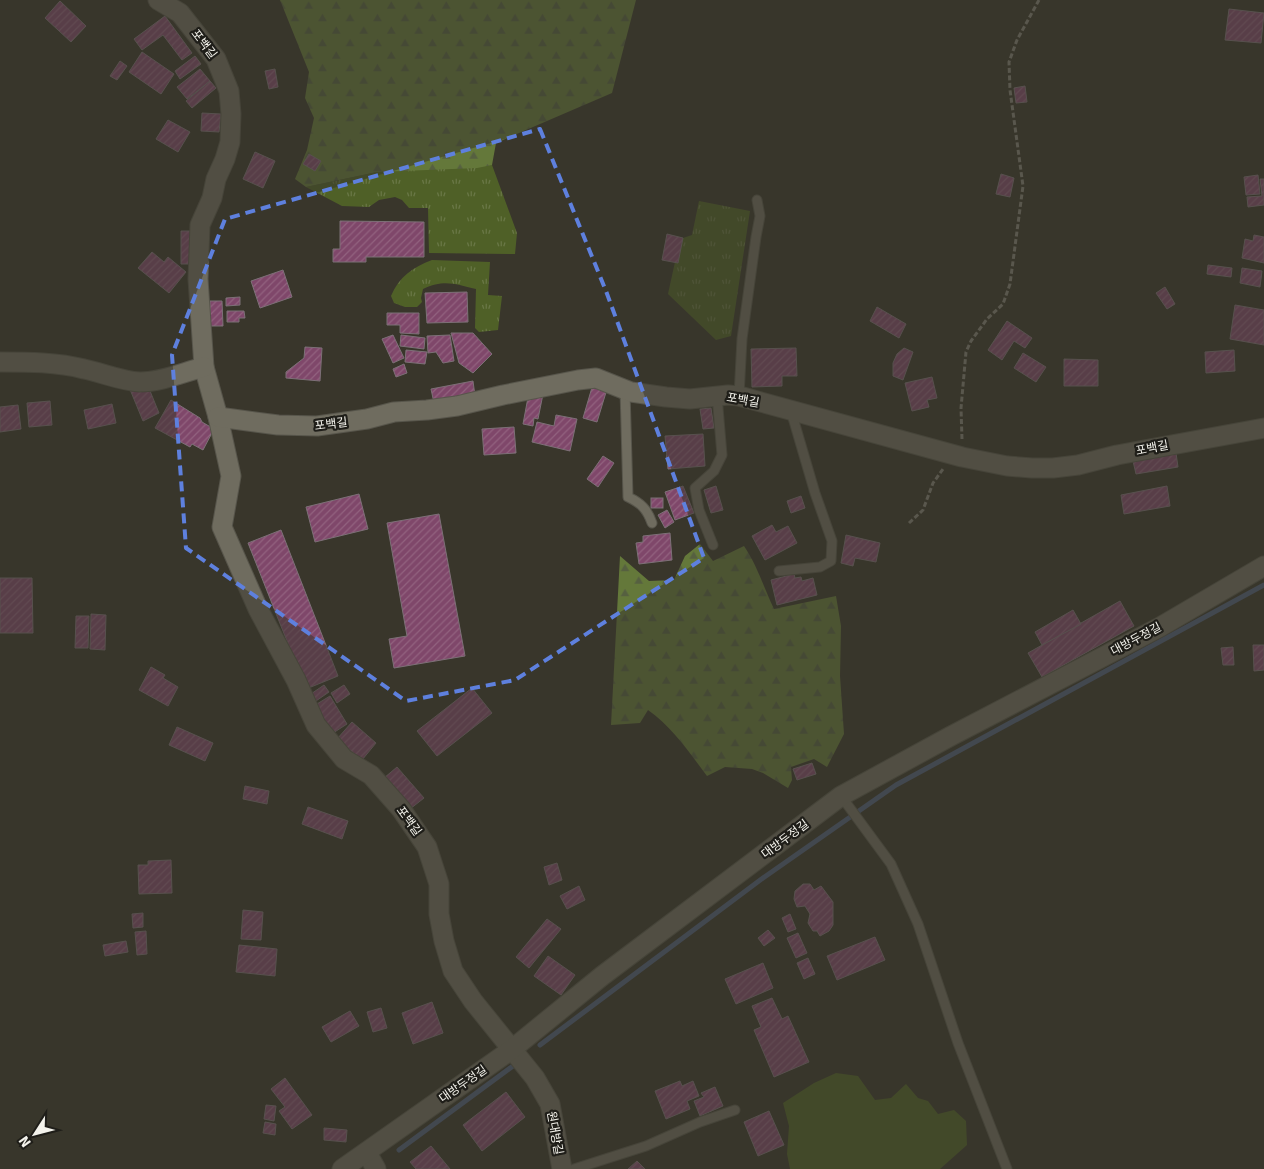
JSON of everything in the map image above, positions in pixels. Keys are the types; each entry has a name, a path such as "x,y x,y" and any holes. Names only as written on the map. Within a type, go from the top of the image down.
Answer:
{"street":[{"name":"포백길","path":"158,0 180,13 216,59 229,91 231,114 230,142 216,179 212,198 200,225 198,279 204,367 218,417 231,476 222,527 258,609 296,680 316,725 344,759 371,775 401,809 427,847 438,884 439,914 444,941 453,971 473,1001 511,1050"},
{"path":"0,362 44,362 85,369 112,378 140,382 157,380 204,367"},
{"name":"포백길","path":"218,417 278,425 317,426 366,419 394,412 457,406 578,380 596,378 631,392 682,398 739,396 957,456 1006,466 1053,468 1078,465 1117,455 1264,428"},
{"name":"대방두정길","path":"342,1169 371,1161 602,976 845,802 951,736 1160,627 1264,566"},
{"name":"원대방길","path":"511,1050 535,1078 550,1104 562,1169"}],"lane":[{"path":"739,396 742,339 760,216 757,200"},
{"path":"625,390 628,497 641,503 648,512 652,523"},
{"path":"713,545 699,510 695,488 714,471 722,454 717,396"},
{"path":"779,571 820,567 831,561 832,541 792,411"},
{"path":"845,802 891,864 918,924 958,1043 1007,1169"},
{"path":"574,1169 639,1148 700,1122 735,1110"}],"path":[{"path":"909,523 923,510 933,483 957,456 966,352 971,341 987,319 1003,304 1010,284 1023,186 1010,90 1009,62 1017,40 1039,0"}],"highlighted area":[{"path":"540,129 606,291 704,558 515,680 406,701 186,548 172,355 225,219"}],"green space":[{"path":"280,0 636,0 612,93 496,143 492,165 477,168 377,172 306,187 295,179 307,150 314,118 305,98 309,72"},
{"path":"492,165 517,233 515,254 429,253 428,208 409,208 402,200 395,197 379,200 369,207 342,206 306,187 377,172"},
{"path":"699,201 750,211 731,336 716,340 668,294 675,262 678,262 683,238 692,235"},
{"path":"432,260 490,262 488,295 502,296 498,330 479,332 475,328 476,289 462,285 443,283 423,289 422,302 417,307 405,307 394,303 391,296 402,278 413,269"},
{"path":"700,544 713,561 744,546 757,569 774,609 836,596 841,626 840,676 844,734 827,767 814,759 791,767 792,780 788,788 763,773 752,769 725,767 707,776 672,732 648,710 640,723 611,725 620,556 649,581 674,580 685,556"},
{"path":"836,1073 858,1076 875,1100 891,1098 906,1084 918,1098 928,1101 938,1114 954,1110 966,1121 967,1145 940,1169 790,1169 787,1154 789,1126 783,1103 814,1083"}],"building":[{"path":"60,1 86,26 71,42 45,18"},
{"path":"1229,9 1264,13 1261,43 1225,40"},
{"path":"165,16 192,53 182,60 163,35 142,50 134,39"},
{"path":"142,52 174,74 161,94 129,72"},
{"path":"195,56 201,64 180,79 175,71"},
{"path":"120,61 127,66 117,80 110,76"},
{"path":"200,69 210,81 187,99 177,87"},
{"path":"275,69 278,87 269,89 265,71"},
{"path":"210,81 216,88 192,108 186,101"},
{"path":"1025,86 1027,102 1016,103 1014,88"},
{"path":"202,113 221,114 219,132 201,131"},
{"path":"168,120 190,132 178,152 156,139"},
{"path":"255,152 275,161 263,188 243,179"},
{"path":"309,154 321,161 315,171 303,164"},
{"path":"1001,174 1014,178 1010,197 996,194"},
{"path":"1258,175 1260,194 1246,195 1244,177"},
{"path":"1260,179 1264,179 1264,205 1248,207 1247,197 1262,196"},
{"path":"340,221 424,222 424,257 366,257 366,262 333,262 333,249 340,249"},
{"path":"181,231 193,231 192,264 181,264"},
{"path":"667,234 683,238 678,263 662,260"},
{"path":"1254,235 1264,237 1264,263 1242,258 1245,239 1253,241"},
{"path":"152,252 164,262 168,257 186,272 169,293 138,268"},
{"path":"1208,265 1232,268 1231,277 1207,274"},
{"path":"1242,268 1262,271 1260,287 1240,283"},
{"path":"283,270 292,297 260,308 251,281"},
{"path":"1165,287 1175,304 1167,309 1156,293"},
{"path":"467,292 468,322 427,323 425,293"},
{"path":"240,297 240,305 226,306 226,298"},
{"path":"210,301 222,301 223,326 210,326"},
{"path":"1235,305 1264,310 1264,345 1230,339"},
{"path":"877,307 906,324 899,338 870,321"},
{"path":"227,311 244,311 245,318 239,318 239,322 227,322"},
{"path":"387,313 419,313 419,334 400,333 400,325 387,325"},
{"path":"1007,321 1032,338 1025,348 1014,341 1002,360 988,350"},
{"path":"451,333 473,333 492,354 473,373 459,363"},
{"path":"393,335 404,358 393,363 382,339"},
{"path":"401,335 425,338 424,349 400,346"},
{"path":"450,335 454,361 443,363 436,352 428,353 427,336"},
{"path":"305,347 322,348 320,381 286,378 286,372 304,358"},
{"path":"796,348 797,376 782,376 782,386 752,387 751,349"},
{"path":"904,348 913,352 903,380 893,376 893,363 897,354"},
{"path":"406,350 427,352 425,364 405,362"},
{"path":"1234,350 1235,371 1206,373 1205,352"},
{"path":"1023,353 1046,367 1036,382 1014,368"},
{"path":"1064,359 1098,360 1098,386 1064,386"},
{"path":"404,364 407,373 396,377 393,369"},
{"path":"932,377 937,398 927,400 929,407 912,411 905,383"},
{"path":"473,381 475,396 434,403 431,389"},
{"path":"593,384 607,389 597,422 583,418"},
{"path":"148,386 159,413 143,421 129,387"},
{"path":"529,392 543,394 538,419 534,418 533,426 523,424"},
{"path":"171,400 214,429 203,450 192,444 190,447 155,428"},
{"path":"50,401 52,425 29,427 27,403"},
{"path":"112,404 116,423 88,429 84,410"},
{"path":"18,405 21,429 0,432 0,407"},
{"path":"711,408 714,428 703,429 700,409"},
{"path":"556,415 577,419 570,451 532,442 537,422 554,426"},
{"path":"514,427 516,453 484,455 482,429"},
{"path":"703,434 705,466 668,469 665,436"},
{"path":"1176,453 1178,467 1136,474 1133,461"},
{"path":"603,456 614,463 598,487 587,479"},
{"path":"683,486 694,513 675,520 665,492"},
{"path":"716,486 723,510 711,513 704,490"},
{"path":"1167,486 1170,506 1124,514 1121,495"},
{"path":"359,494 368,529 315,542 306,507"},
{"path":"801,496 805,508 791,513 787,501"},
{"path":"651,498 663,498 663,508 651,508"},
{"path":"667,510 674,522 665,528 658,515"},
{"path":"439,514 465,656 394,668 389,639 407,636 387,523"},
{"path":"772,525 776,532 788,526 797,543 765,560 752,536"},
{"path":"281,530 338,676 306,689 248,543"},
{"path":"670,533 672,560 639,564 636,543 643,542 643,536"},
{"path":"846,535 880,543 876,562 855,558 853,566 841,563"},
{"path":"794,574 795,578 801,577 802,581 813,578 817,595 777,605 771,580"},
{"path":"0,578 32,578 33,633 0,633"},
{"path":"1120,601 1134,626 1042,677 1028,653"},
{"path":"1073,610 1081,624 1042,645 1035,632"},
{"path":"91,614 106,615 105,650 90,649"},
{"path":"76,616 89,616 88,648 75,648"},
{"path":"1253,645 1264,645 1264,670 1254,671"},
{"path":"1233,647 1234,665 1223,665 1221,648"},
{"path":"151,667 165,675 163,678 178,687 168,706 139,690"},
{"path":"324,685 329,692 313,703 308,696"},
{"path":"344,685 350,694 337,703 331,693"},
{"path":"472,688 492,713 437,756 417,731"},
{"path":"330,696 347,724 330,735 312,707"},
{"path":"352,722 376,743 362,760 337,739"},
{"path":"177,727 213,743 205,761 169,745"},
{"path":"812,763 816,774 797,780 793,769"},
{"path":"397,767 424,798 410,809 384,778"},
{"path":"245,786 269,791 267,804 243,799"},
{"path":"308,807 348,821 342,839 302,824"},
{"path":"171,860 172,893 139,894 138,865 148,865 148,861"},
{"path":"557,863 562,880 549,885 544,867"},
{"path":"803,884 810,884 814,890 821,886 833,902 833,925 829,931 820,936 817,931 813,931 808,923 810,914 805,906 797,907 794,899 795,891"},
{"path":"579,886 585,900 567,909 560,896"},
{"path":"243,910 263,912 261,940 241,939"},
{"path":"143,913 143,927 133,928 132,914"},
{"path":"790,914 796,929 788,932 782,918"},
{"path":"547,919 561,929 529,968 516,957"},
{"path":"768,930 775,938 764,946 758,938"},
{"path":"146,931 147,954 137,955 135,932"},
{"path":"798,933 807,953 796,958 787,938"},
{"path":"875,937 885,960 837,980 827,956"},
{"path":"126,941 128,952 105,956 103,945"},
{"path":"239,945 277,949 275,976 236,972"},
{"path":"548,956 575,975 561,995 534,976"},
{"path":"808,958 815,974 804,979 797,963"},
{"path":"763,963 773,988 736,1004 725,979"},
{"path":"772,998 782,1019 788,1016 809,1062 774,1077 754,1030 761,1027 752,1006"},
{"path":"432,1002 443,1033 413,1044 402,1013"},
{"path":"381,1008 387,1028 373,1032 367,1012"},
{"path":"350,1011 359,1026 331,1042 322,1027"},
{"path":"285,1078 312,1115 292,1129 279,1111 285,1107 271,1089"},
{"path":"680,1081 682,1086 693,1081 699,1096 687,1101 690,1109 666,1119 655,1091"},
{"path":"715,1087 723,1106 700,1116 694,1101 704,1097 701,1093"},
{"path":"506,1092 525,1117 482,1151 463,1125"},
{"path":"266,1105 276,1106 274,1121 264,1119"},
{"path":"769,1111 784,1145 758,1156 744,1122"},
{"path":"265,1122 276,1124 275,1135 263,1133"},
{"path":"324,1128 347,1130 346,1142 324,1140"},
{"path":"431,1146 450,1169 416,1169 410,1162"},
{"path":"637,1161 645,1169 628,1169"}],"waterway":[{"path":"540,1045 763,878 896,785 1264,585"},
{"path":"399,1150 513,1066"}]}
